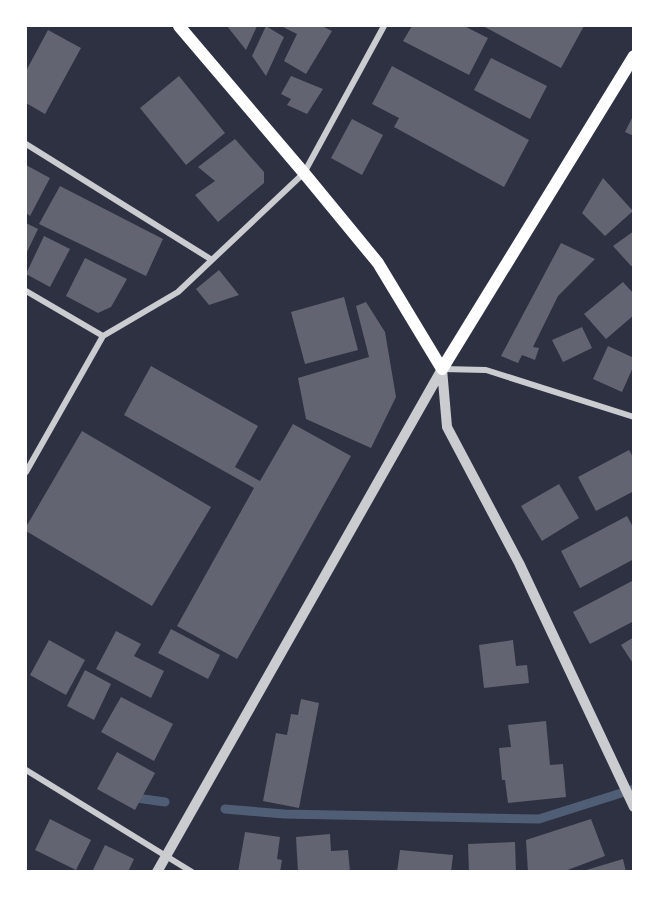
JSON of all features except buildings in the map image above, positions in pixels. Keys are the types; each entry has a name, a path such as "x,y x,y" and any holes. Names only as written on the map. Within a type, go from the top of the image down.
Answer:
{"main road":[{"path":"179,26 378,263 442,369 633,56"}],"street":[{"path":"26,472 103,336 178,292 304,173 384,26"},
{"path":"26,144 212,260"},
{"path":"26,291 103,336"},
{"path":"442,369 486,370 633,417"},
{"path":"442,369 447,427 519,563 633,807"},
{"path":"157,872 442,369"},
{"path":"26,770 192,872"}],"waterway":[{"path":"225,809 284,814 539,819 634,789"},
{"path":"129,797 165,802"}]}
